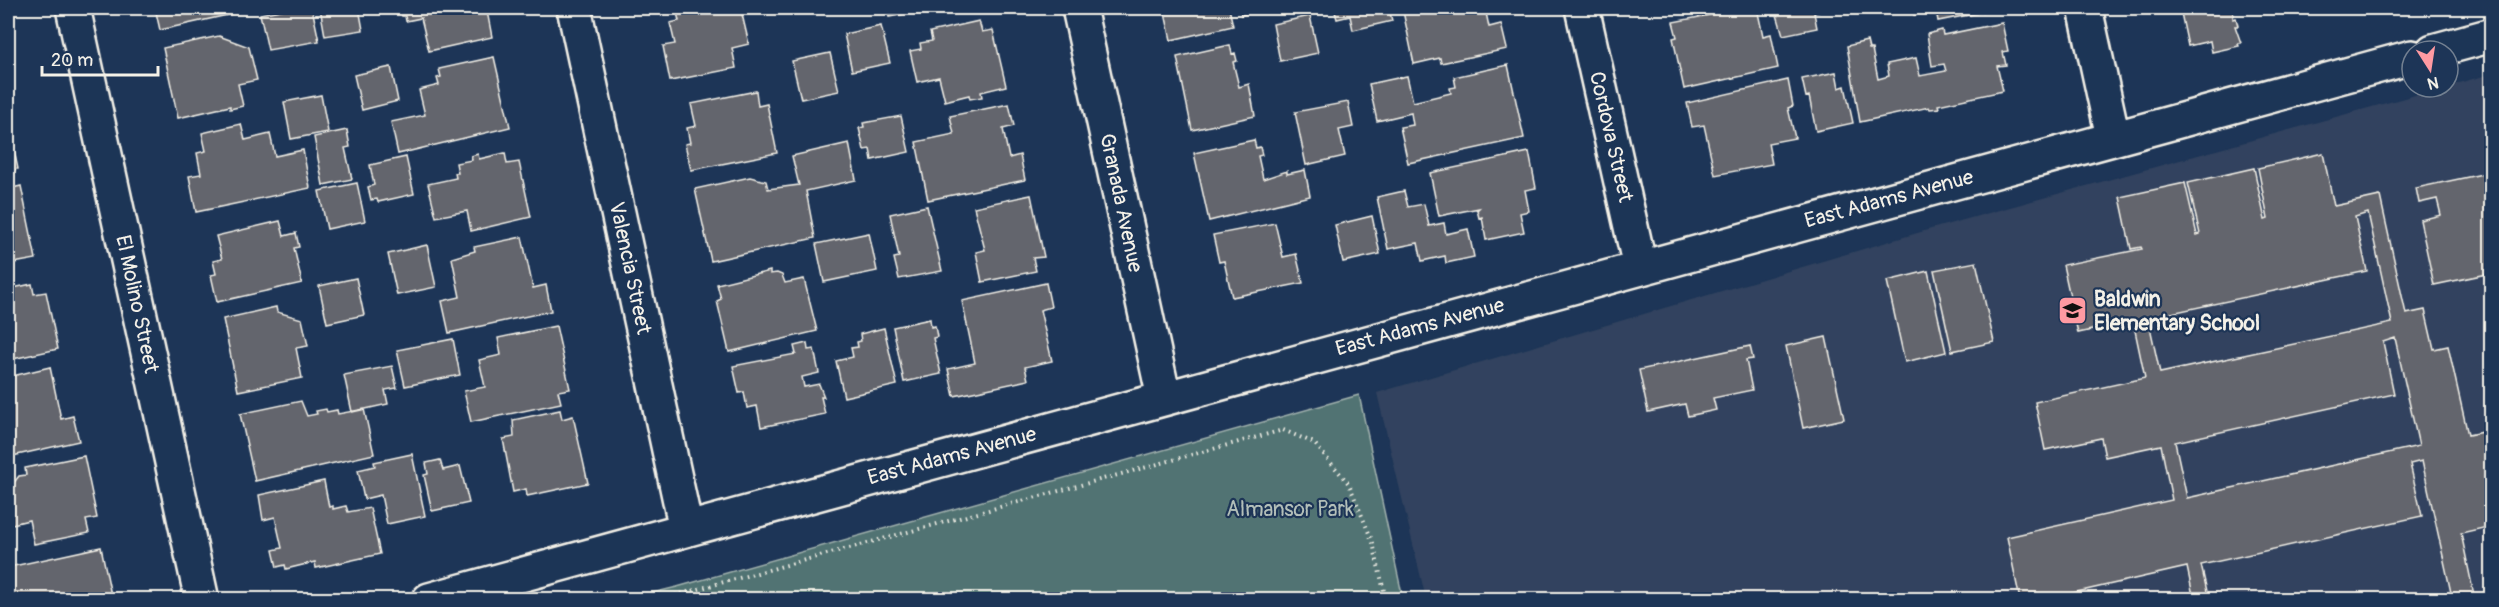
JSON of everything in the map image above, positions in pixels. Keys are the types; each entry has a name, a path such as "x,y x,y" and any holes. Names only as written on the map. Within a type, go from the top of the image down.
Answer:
{"street":[{"name":"El Molino Street","path":"73,8 202,600"},
{"name":"Valencia Street","path":"574,8 686,529"},
{"name":"Granada Avenue","path":"1079,8 1164,398"},
{"name":"Cordova Street","path":"1582,8 1640,267"},
{"path":"2085,8 2113,137"},
{"path":"2460,44 2492,35"},
{"name":"East Adams Avenue","path":"429,600 2400,60"}],"path":[{"path":"658,600 1283,430 1314,443 1349,484 1373,543 1386,600"}],"shaded area":[{"name":"Baldwin Elementary School","path":"2491,74 2491,599 1426,599 1377,393 1931,229 2401,99 2460,99 2460,83"}],"green space":[{"name":"Almansor Park","path":"1359,395 1403,599 628,599 677,587"}],"building":[{"path":"155,8 259,8 160,30"},
{"path":"290,8 312,8 319,41 268,50 260,14"},
{"path":"320,8 359,8 363,30 325,36"},
{"path":"480,8 481,12 487,11 492,37 429,51 421,18 406,21 400,9"},
{"path":"676,8 731,8 732,12 741,10 749,44 732,48 736,68 670,81 663,46 675,44 670,23 679,21"},
{"path":"887,8 935,8 889,17"},
{"path":"1168,8 1229,8 1233,26 1171,40 1165,13 1169,12"},
{"path":"1240,8 1272,8 1241,15"},
{"path":"1334,8 1389,8 1392,21 1353,30 1350,16 1337,19"},
{"path":"1420,8 1485,8 1489,27 1501,24 1507,49 1441,63 1440,58 1414,64 1403,11"},
{"path":"1746,8 1757,8 1763,36 1771,34 1778,68 1684,89 1673,38 1677,37 1673,22"},
{"path":"1775,8 1832,8 1814,13 1817,28 1783,35"},
{"path":"1912,8 1999,9 1938,21 1936,10 1914,15"},
{"path":"2180,8 2233,8 2233,19 2236,18 2238,26 2235,26 2241,43 2238,43 2239,46 2212,52 2210,41 2188,46"},
{"path":"1310,16 1318,53 1280,61 1273,24"},
{"path":"979,21 982,32 993,30 1006,86 981,92 982,97 970,99 969,95 945,101 939,77 917,82 910,51 921,49 920,43 932,41 930,32"},
{"path":"2002,23 2008,51 2003,52 2006,65 1997,66 2003,91 1938,105 1939,108 1930,109 1929,107 1860,122 1847,46 1867,41 1869,49 1872,49 1878,79 1889,76 1887,64 1916,58 1920,76 1946,71 1944,64 1932,66 1927,34 1942,30 1943,35"},
{"path":"881,26 890,63 852,71 844,34"},
{"path":"219,36 249,47 257,80 238,84 243,106 230,109 230,106 178,118 163,48"},
{"path":"1230,45 1237,61 1233,62 1239,87 1249,84 1255,116 1192,130 1177,57"},
{"path":"830,53 839,91 801,99 792,61"},
{"path":"494,57 510,127 398,154 391,122 425,115 419,90 439,85 437,78 441,77 439,69"},
{"path":"1508,65 1524,138 1408,163 1400,127 1413,125 1411,113 1377,121 1369,84 1407,76 1413,102 1451,93 1450,88 1456,87 1454,77"},
{"path":"391,67 398,101 362,110 354,75"},
{"path":"1836,72 1839,88 1845,86 1853,123 1816,131 1809,96 1806,97 1802,79"},
{"path":"1788,80 1793,106 1788,108 1795,138 1768,143 1772,164 1715,175 1704,125 1692,127 1687,103"},
{"path":"756,91 758,106 767,104 777,153 691,170 685,144 690,143 687,128 696,126 691,104"},
{"path":"321,95 328,132 291,139 284,102"},
{"path":"1348,102 1353,127 1339,130 1345,156 1306,165 1295,112"},
{"path":"1009,104 1014,126 1003,129 1009,158 1020,155 1025,180 928,200 916,142 954,134 950,116"},
{"path":"901,116 909,152 872,160 870,149 864,150 859,128 864,127 863,123"},
{"path":"241,124 245,140 270,134 275,156 303,150 310,188 196,212 189,176 201,174 197,153 206,151 202,133"},
{"path":"347,130 350,147 345,148 352,179 323,185 314,137"},
{"path":"1254,140 1256,148 1260,147 1262,155 1258,156 1263,179 1287,171 1287,174 1305,170 1310,196 1209,221 1194,153"},
{"path":"12,141 18,169 8,171 8,142"},
{"path":"849,143 856,180 806,191 815,238 711,261 695,189 750,177 766,181 768,189 799,185 792,156"},
{"path":"1529,152 1536,188 1525,190 1529,211 1520,213 1524,232 1486,240 1482,217 1479,218 1477,210 1479,208 1439,216 1430,173"},
{"path":"505,153 507,164 519,162 531,217 471,231 467,211 436,217 428,184 456,178 455,173 458,173 456,163 472,160 471,156 478,154 479,159"},
{"path":"2323,153 2334,206 2380,196 2406,314 2425,310 2434,349 2448,346 2468,435 2492,430 2492,526 2461,533 2475,600 2442,600 2452,597 2422,461 2410,464 2422,516 2201,565 2209,600 2194,600 2187,567 2042,600 2020,600 2007,537 2172,500 2161,445 2105,457 2101,438 2045,450 2035,402 2145,378 2133,321 2078,333 2063,265 2142,249 2141,247 2131,249 2120,197 2185,183 2197,235 2200,234 2188,183 2254,168 2265,220 2268,219 2258,168","holes":["2368,213 2392,323 2160,373 2148,318 2367,271 2355,217","2395,338 2419,446 2187,498 2175,442 2394,394 2383,342"]},
{"path":"406,157 414,194 378,202 377,199 371,200 368,187 374,185 370,165"},
{"path":"2492,172 2492,273 2434,285 2420,220 2441,215 2437,199 2419,203 2416,188"},
{"path":"357,183 365,221 327,229 319,191"},
{"path":"21,186 36,259 8,264 8,189"},
{"path":"1404,191 1408,207 1424,204 1429,226 1444,223 1446,234 1468,229 1474,257 1446,263 1445,256 1422,261 1418,243 1388,249 1377,197"},
{"path":"1031,195 1044,257 1033,258 1036,271 982,282 976,252 985,250 974,207"},
{"path":"927,206 942,271 899,279 894,258 899,257 890,214"},
{"path":"1372,216 1380,254 1343,262 1335,225"},
{"path":"280,221 284,236 296,233 299,247 294,248 302,283 217,302 211,275 216,274 213,261 222,259 216,236"},
{"path":"1275,223 1283,257 1296,254 1303,283 1232,297 1224,261 1219,262 1213,235"},
{"path":"869,233 877,271 824,282 816,244"},
{"path":"522,237 533,288 546,285 551,311 449,333 442,301 460,297 452,258 475,251 474,247"},
{"path":"427,245 436,287 397,295 388,254"},
{"path":"1976,262 1994,342 1952,351 1934,270"},
{"path":"770,271 770,274 782,275 785,283 804,279 817,331 729,352 717,301 721,299 717,284"},
{"path":"1928,271 1946,352 1905,362 1887,281"},
{"path":"356,278 364,315 327,323 319,286"},
{"path":"1046,283 1051,307 1040,310 1052,361 1025,367 1028,380 954,396 948,369 975,363 962,301"},
{"path":"32,284 34,294 46,292 58,349 8,360 8,289"},
{"path":"276,307 277,312 302,319 308,346 296,348 302,378 238,391 223,319"},
{"path":"930,319 931,327 935,326 937,337 933,338 941,374 904,382 893,327"},
{"path":"556,326 570,389 558,391 561,403 471,422 464,391 485,387 479,360 501,355 498,338"},
{"path":"884,328 897,385 844,397 836,361 853,357 851,348 858,347 857,342 861,341 860,334"},
{"path":"1826,337 1844,419 1803,428 1786,346"},
{"path":"453,339 460,375 405,386 397,350"},
{"path":"807,343 808,350 814,349 819,373 802,377 804,387 819,384 824,397 821,397 825,414 761,427 757,406 747,408 744,392 739,393 733,366 796,354 794,346"},
{"path":"1750,346 1753,359 1746,360 1752,390 1713,398 1716,410 1688,416 1685,404 1648,412 1639,370"},
{"path":"392,366 397,388 385,390 388,404 352,412 344,375"},
{"path":"50,367 61,419 73,416 79,441 8,457 8,377"},
{"path":"301,401 307,416 326,409 327,412 337,410 338,414 364,409 374,454 255,481 240,414"},
{"path":"560,410 562,419 573,416 588,483 527,496 526,489 513,492 503,439 514,437 513,420"},
{"path":"412,454 425,516 387,524 381,495 364,499 358,470 375,466 374,462"},
{"path":"84,456 97,518 86,520 89,533 34,544 29,520 8,525 8,490 19,476 26,475 25,468"},
{"path":"440,460 443,470 460,466 469,503 432,511 424,475 428,474 426,463"},
{"path":"324,481 329,507 333,506 333,509 346,506 348,512 370,508 380,554 316,568 315,562 286,569 285,565 277,567 273,550 282,548 275,517 263,520 259,495"},
{"path":"101,547 112,600 15,600 9,567"}],"place":[{"name":"Baldwin Elementary School","path":"2073,311"}]}
